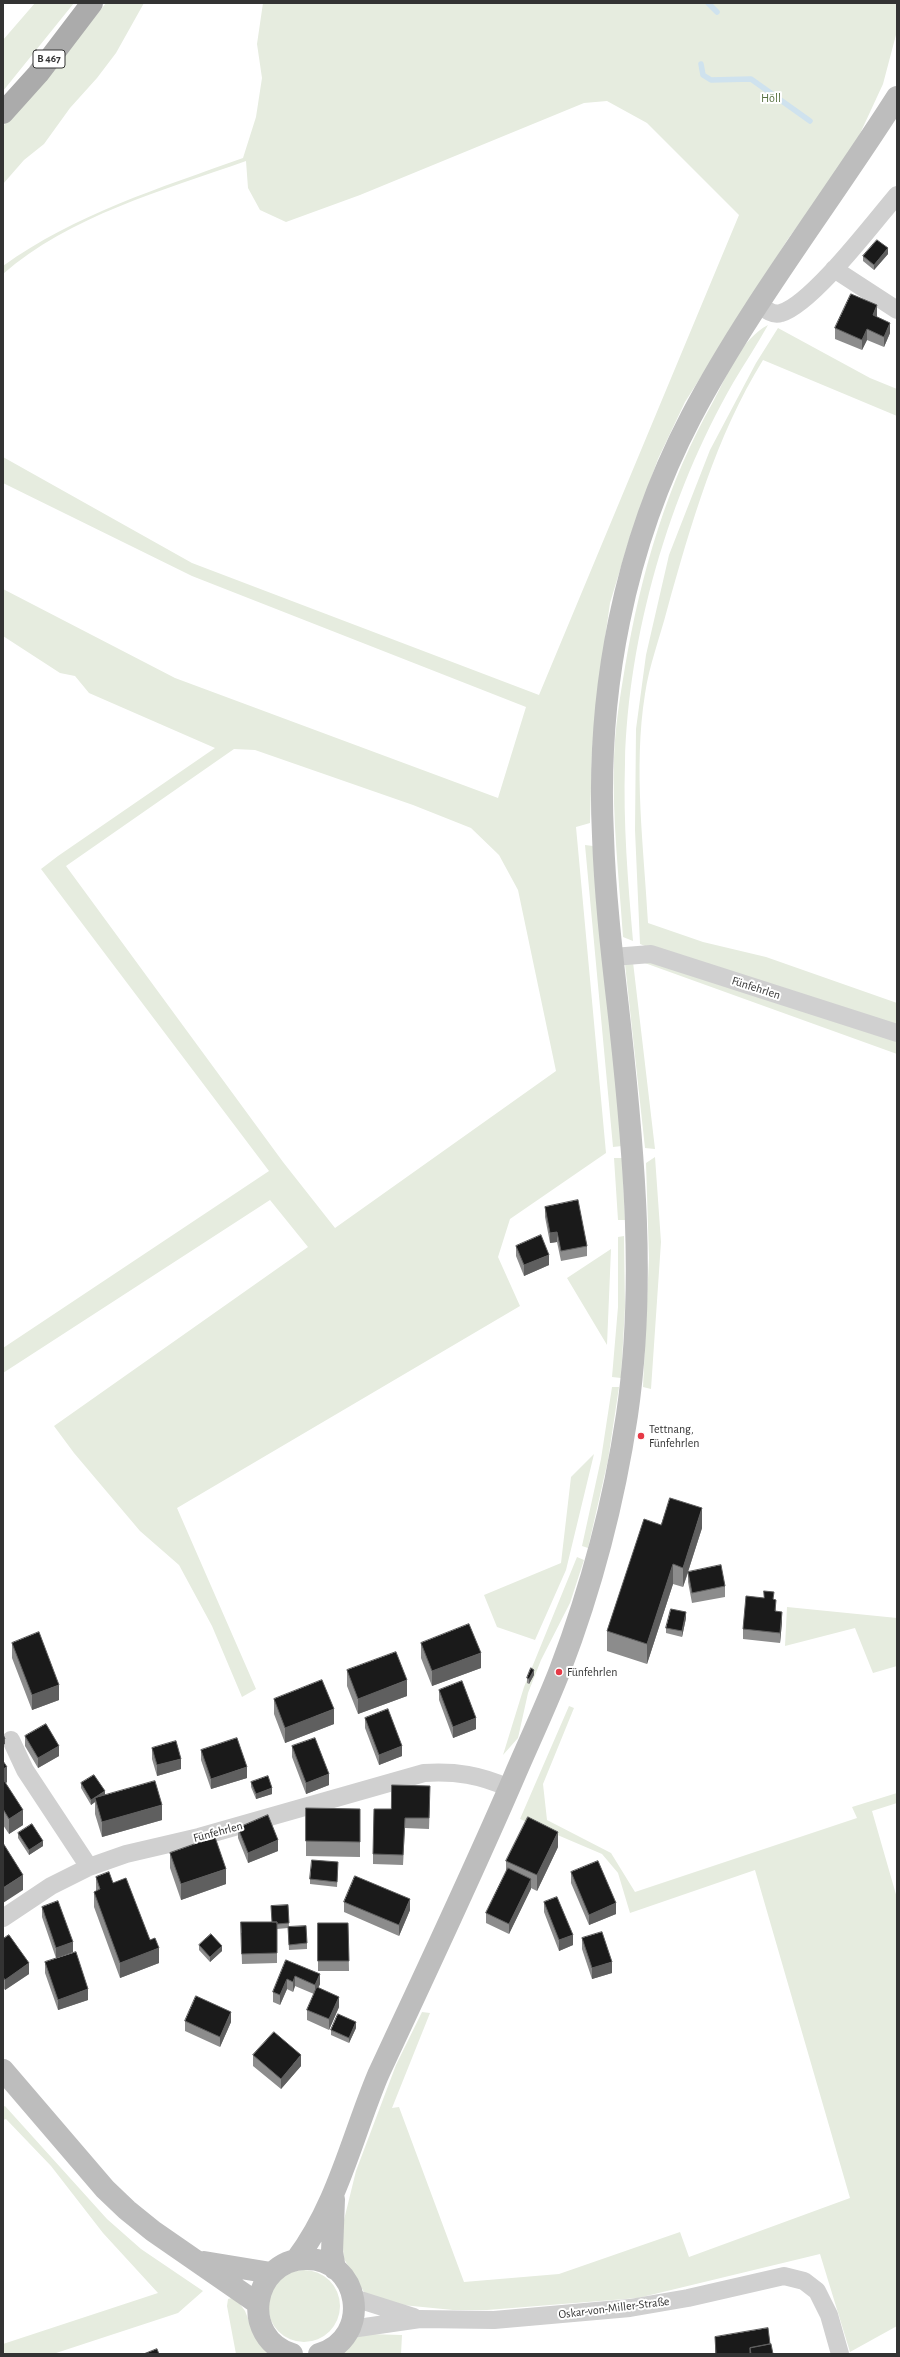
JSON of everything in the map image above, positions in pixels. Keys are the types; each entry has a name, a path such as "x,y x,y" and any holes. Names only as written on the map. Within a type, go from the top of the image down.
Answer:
{"main road":[{"name":"B 467","path":"3,113 38,74 92,3"},
{"path":"296,2260 305,2248 334,2193 360,2119 378,2075 509,1788 560,1672 597,1556 619,1463 630,1394 636,1312 636,1228 630,1122 613,957 603,838 602,789 604,730 617,631 635,558 667,467 713,377 759,304 897,97"},
{"path":"3,2070 100,2183 127,2210 153,2231 258,2303"},
{"path":"334,2193 332,2252 335,2268"},
{"path":"283,2352 271,2342 261,2326 258,2303 260,2290 278,2267 296,2260 316,2260 335,2268 349,2285 354,2298 354,2316 351,2329 341,2342 319,2354"},
{"path":"199,2262 271,2274"}],"street":[{"path":"759,304 771,313 779,314 794,306 834,269 897,195"},
{"path":"834,269 897,310"},
{"name":"Fünfehrlen","path":"613,957 651,954 897,1033"},
{"path":"11,1740 25,1770 89,1867"},
{"name":"Fünfehrlen","path":"3,1918 51,1886 89,1867 126,1854 199,1837 424,1773 449,1771 468,1773 488,1778 509,1788"},
{"name":"Oskar-von-Miller-Straße","path":"351,2329 420,2320 494,2320 577,2314 677,2300 784,2276 804,2281 817,2291 825,2305 840,2354"},
{"name":"Oskar-von-Miller-Straße","path":"354,2298 420,2320"}],"green space":[{"path":"35,3 74,3 3,91 3,40"},
{"path":"106,3 144,3 116,53 97,78 70,108 44,144 24,160 3,184 3,126 36,91"},
{"name":"Höll","path":"263,3 897,3 897,31 883,84 852,151 788,239 685,402 658,459 630,537 610,603 599,681 592,751 590,823 576,827 606,1153 510,1219 498,1257 520,1306 177,1508 256,1689 242,1697 212,1626 179,1565 140,1531 74,1453 54,1426 308,1247 270,1200 3,1373 3,1348 269,1171 41,869 215,748 89,693 75,676 60,673 3,636 3,589 175,678 498,798 526,707 192,576 3,483 3,457 192,563 539,695 739,215 647,123 607,101 584,103 360,195 286,222 260,210 248,188 246,161 150,194 87,220 57,236 29,254 3,274 3,266 59,231 119,204 243,158 256,117 262,78 257,44","holes":["234,749 255,750 413,805 471,828 499,855 518,890 556,1071 335,1228 283,1162 66,866"]},
{"path":"768,325 733,383 710,426 690,471 671,519 656,567 644,616 634,666 628,715 625,763 625,830 633,941 623,937 615,825 614,780 617,723 631,632 658,529 669,496 697,431 736,358 750,339"},
{"path":"778,328 870,378 897,389 897,416 763,360 746,389 718,450 706,481 686,545 647,683 640,751 640,808 648,923 703,942 766,957 897,1003 897,1054 642,962 645,946 640,944 635,830 636,729 646,655 669,555 710,450 756,363"},
{"path":"585,845 593,846 622,1146 613,1147"},
{"path":"633,962 655,1149 645,1148 625,964"},
{"path":"655,1157 661,1242 651,1389 643,1387 649,1258 646,1163"},
{"path":"614,1158 622,1158 625,1220 618,1220"},
{"path":"624,1236 625,1307 621,1378 612,1377 618,1307 618,1237"},
{"path":"611,1249 607,1345 567,1278"},
{"path":"612,1387 619,1387 608,1460 588,1548 582,1546 601,1459"},
{"path":"594,1454 566,1570 535,1640 497,1627 484,1595 561,1563 571,1477"},
{"path":"577,1557 584,1560 570,1603 541,1660 528,1693 518,1738 503,1755 524,1687"},
{"path":"787,1607 897,1618 897,1666 873,1673 855,1628 785,1646"},
{"path":"569,1706 574,1708 543,1784 547,1820 611,1853 635,1892 857,1818 852,1807 897,1793 897,1803 872,1811 897,1898 897,2326 850,2352 820,2254 638,2298 487,2310 453,2310 382,2303 367,2297 344,2259 341,2232 356,2171 396,2065 422,2012 430,2013 392,2108 399,2107 464,2282 559,2274 680,2232 689,2257 850,2198 755,1870 630,1913 618,1873 602,1854 520,1819"},
{"path":"5,2106 107,2219 141,2249 203,2291 178,2313 53,2354 3,2354 3,2344 158,2293 103,2233 51,2166 6,2119 3,2120 3,2107"},
{"path":"304,2270 324,2276 334,2286 340,2306 334,2326 324,2336 304,2342 284,2336 274,2326 268,2306 274,2286 284,2276"},
{"path":"235,2297 245,2311 251,2326 269,2354 236,2354 227,2306 228,2299"},
{"path":"366,2334 402,2335 401,2354 330,2354 355,2338"}],"building":[{"path":"877,240 888,248 874,265 863,256"},
{"path":"851,294 877,305 873,315 890,323 884,337 867,329 862,340 835,328"},
{"path":"578,1200 587,1246 561,1251 557,1232 550,1233 545,1207"},
{"path":"541,1235 549,1255 524,1265 516,1246"},
{"path":"670,1498 702,1508 683,1568 673,1564 647,1644 607,1631 644,1519 661,1525"},
{"path":"721,1565 725,1586 692,1593 688,1572"},
{"path":"764,1591 774,1592 773,1599 776,1600 775,1611 782,1612 780,1633 743,1629 746,1596 764,1598"},
{"path":"671,1609 686,1612 682,1631 666,1628"},
{"path":"469,1624 481,1653 432,1671 421,1643"},
{"path":"39,1632 59,1685 32,1695 12,1643"},
{"path":"396,1652 407,1680 358,1699 347,1670"},
{"path":"531,1668 534,1670 529,1679 527,1678"},
{"path":"322,1680 334,1709 285,1728 274,1699"},
{"path":"462,1681 476,1718 453,1727 439,1690"},
{"path":"388,1709 402,1746 379,1755 365,1718"},
{"path":"46,1724 59,1746 38,1758 25,1736"},
{"path":"237,1738 247,1767 211,1779 201,1750"},
{"path":"315,1738 329,1774 306,1783 292,1746"},
{"path":"176,1741 181,1759 157,1765 152,1748"},
{"path":"3,1761 7,1767 3,1769"},
{"path":"94,1775 105,1791 91,1800 81,1783"},
{"path":"268,1776 272,1788 256,1794 251,1782"},
{"path":"3,1779 23,1810 9,1819 3,1809"},
{"path":"155,1781 162,1805 102,1822 95,1798"},
{"path":"392,1785 430,1786 429,1818 405,1818 403,1855 373,1854 374,1809 391,1809"},
{"path":"306,1808 360,1809 360,1842 306,1841"},
{"path":"268,1815 278,1840 248,1853 238,1828"},
{"path":"528,1817 558,1832 537,1875 506,1861"},
{"path":"32,1824 43,1841 29,1850 18,1833"},
{"path":"215,1837 226,1869 181,1884 170,1853"},
{"path":"3,1843 23,1875 3,1888"},
{"path":"312,1860 338,1862 337,1882 310,1879"},
{"path":"598,1861 616,1903 589,1915 571,1872"},
{"path":"508,1868 531,1879 509,1924 486,1913"},
{"path":"109,1872 113,1883 126,1878 150,1940 155,1938 159,1948 120,1963 94,1892 100,1889 96,1877"},
{"path":"355,1876 410,1899 399,1925 344,1902"},
{"path":"557,1897 573,1935 559,1940 544,1902"},
{"path":"58,1901 73,1942 56,1948 42,1907"},
{"path":"288,1905 289,1923 277,1924 277,1922 272,1922 271,1906"},
{"path":"241,1922 277,1922 277,1953 242,1954"},
{"path":"318,1923 348,1923 349,1961 318,1961"},
{"path":"306,1926 307,1943 289,1945 288,1927"},
{"path":"602,1932 612,1962 592,1968 582,1938"},
{"path":"211,1934 222,1946 210,1957 199,1945"},
{"path":"9,1935 29,1963 5,1980 3,1977 3,1939"},
{"path":"76,1952 88,1989 58,2000 45,1962"},
{"path":"286,1960 320,1974 315,1985 295,1976 293,1982 287,1979 280,1995 273,1992"},
{"path":"317,1987 339,1997 329,2019 307,2010"},
{"path":"196,1996 231,2012 220,2037 185,2021"},
{"path":"338,2014 356,2022 349,2038 331,2030"},
{"path":"274,2032 301,2055 281,2079 253,2055"},
{"path":"768,2328 770,2344 750,2348 750,2354 716,2354 715,2337"},
{"path":"771,2344 773,2354 751,2354 750,2348"},
{"path":"157,2349 159,2354 144,2354"}],"waterway":[{"path":"708,3 717,12"},
{"path":"701,64 703,75 711,80 751,79 810,121"}],"place":[{"name":"Tettnang, Fünfehrlen","path":"641,1436"},
{"name":"Fünfehrlen","path":"559,1672"}]}
